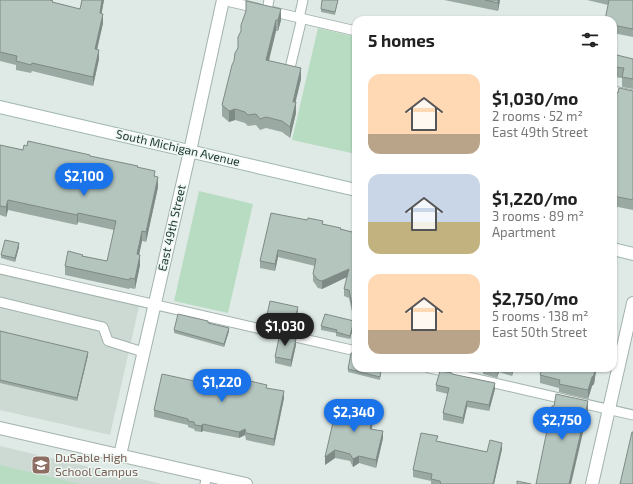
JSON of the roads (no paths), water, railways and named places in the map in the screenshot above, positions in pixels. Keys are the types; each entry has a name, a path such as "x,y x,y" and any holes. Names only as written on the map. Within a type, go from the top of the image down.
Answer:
{"street":[{"name":"East 49th Street","path":"120,455 223,0"},
{"name":"South Michigan Avenue","path":"0,107 352,189"},
{"path":"617,251 633,254"},
{"path":"592,484 633,303"},
{"path":"0,428 120,455 206,480 246,484"}],"lane":[{"path":"223,0 352,30"},
{"path":"267,10 269,0"},
{"path":"290,68 303,0"},
{"path":"617,92 633,95"},
{"path":"0,269 352,350"},
{"path":"0,302 103,327 108,341 143,352"},
{"path":"447,372 633,415"}],"place":[{"name":"DuSable High School Campus","path":"41,465"}]}
